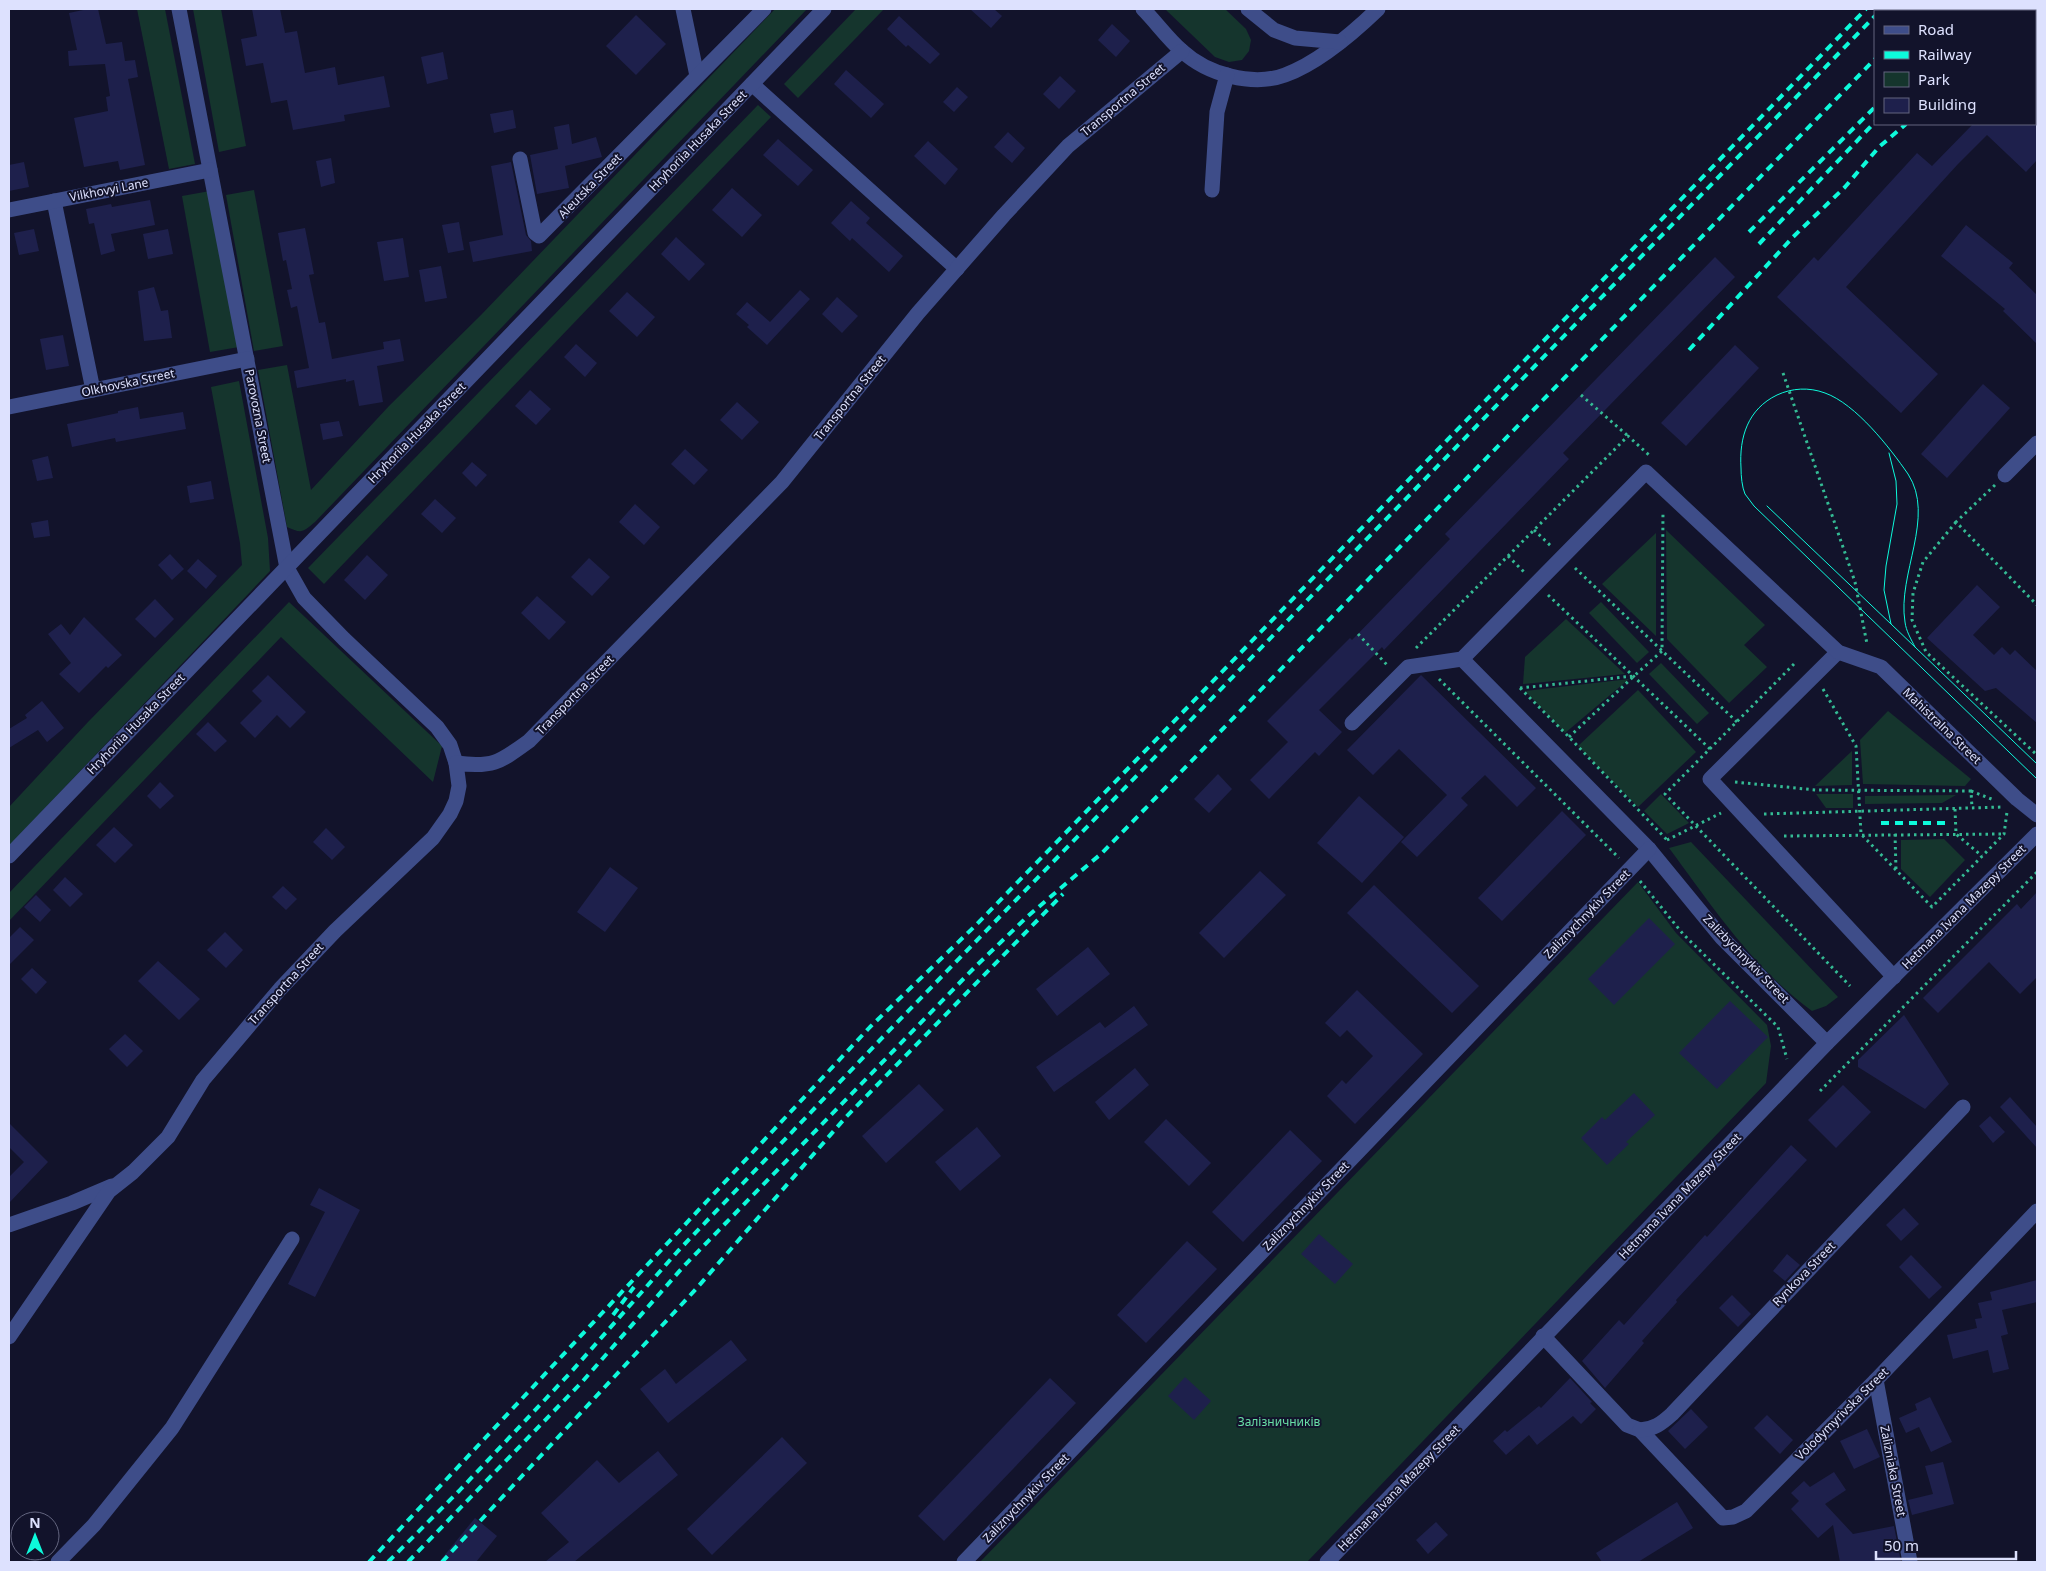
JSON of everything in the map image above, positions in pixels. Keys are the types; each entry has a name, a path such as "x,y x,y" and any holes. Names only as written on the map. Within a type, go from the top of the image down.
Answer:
{"street":[{"name":"Parovozna Street","path":"179,9 287,568 304,598 364,659 437,727 450,745 456,763"},
{"path":"683,9 696,76"},
{"name":"Aleutska Street","path":"520,159 535,234 540,236 764,9"},
{"name":"Hryhoriia Husaka Street","path":"9,856 824,9"},
{"path":"1143,9 1182,52 1201,65 1227,75 1260,79 1285,75 1309,63 1340,42 1378,9"},
{"path":"1248,9 1274,30 1296,38 1340,42"},
{"name":"Transportna Street","path":"9,1337 109,1191 133,1172 168,1137 204,1080 280,988 335,931 433,838 450,814 456,801 459,786 456,763 478,766 501,761 529,741 782,482 918,313 1068,146 1182,52"},
{"path":"1212,190 1217,112 1227,75"},
{"path":"752,84 956,269"},
{"name":"Vilkhovyi Lane","path":"9,210 210,170"},
{"path":"54,201 93,390"},
{"name":"Olkhovska Street","path":"9,407 247,359"},
{"path":"2006,475 2037,443"},
{"path":"1352,723 1408,667 1462,659 1646,472 1838,652 1710,779 1894,977"},
{"name":"Mahistralna Street","path":"1838,652 1881,667 2017,799 2037,815"},
{"name":"Zalizbychnykiv Street","path":"1462,659 1649,849 1722,938 1827,1043"},
{"name":"Hetmana Ivana Mazepy Street","path":"1328,1562 1543,1336 1827,1043 2037,834"},
{"name":"Zaliznychnykiv Street","path":"964,1562 1649,849"},
{"name":"Rynkova Street","path":"1640,1430 1652,1429 1666,1419 1963,1107"},
{"path":"9,1225 72,1203 120,1182"},
{"name":"Volodymyrivska Street","path":"1640,1430 1723,1518 1733,1517 1746,1511 1876,1380 2037,1211"},
{"path":"58,1562 94,1525 172,1428 292,1239"},
{"path":"1543,1336 1627,1425 1640,1430"},
{"name":"Zalizniaka Street","path":"1876,1380 1910,1562"}],"path":[{"path":"1783,373 1855,582 1867,644"},
{"path":"1581,395 1649,456"},
{"path":"1628,436 1412,652 1607,844 1684,934 1778,1027 1787,1059"},
{"path":"2006,475 1956,522 1923,562 1913,592 1912,620 1926,652 2037,755"},
{"path":"1569,737 1662,651 1663,489"},
{"path":"1956,522 2037,605"},
{"path":"1534,530 1737,722"},
{"path":"1508,556 1710,749"},
{"path":"1358,634 1392,671"},
{"path":"1859,642 1875,647"},
{"path":"1815,674 1856,746 1861,834 1932,908 2004,834 2008,806"},
{"path":"1634,676 1520,688 1667,840"},
{"path":"1710,779 1816,790 1971,791 2008,806"},
{"path":"1971,791 1972,808"},
{"path":"1649,849 1739,810 1860,812 2008,806"},
{"path":"1955,809 1956,834 1982,856"},
{"path":"1895,834 1896,871"},
{"path":"1763,836 2004,834"},
{"path":"1820,1091 2037,872"}],"green space":[{"path":"137,9 165,9 195,164 169,169"},
{"path":"193,9 221,9 246,146 219,152"},
{"path":"775,9 807,9 315,522 302,531 296,531 287,527 258,370 287,365 311,490 389,406 481,315"},
{"path":"856,9 884,9 798,98 784,84"},
{"path":"1165,9 1225,9 1246,29 1251,40 1249,51 1242,60 1229,62 1215,57"},
{"path":"758,105 771,117 324,584 308,568"},
{"path":"254,190 283,346 254,351 226,195"},
{"path":"210,191 239,347 210,352 182,196"},
{"path":"239,381 268,538 270,571 9,846 9,807 88,722 242,565 240,543 211,387"},
{"path":"1666,530 1765,625 1744,645 1767,667 1729,703 1667,639"},
{"path":"1656,533 1656,636 1602,584"},
{"path":"289,602 442,746 433,782 281,637 9,921 9,893"},
{"path":"1601,602 1649,652 1637,663 1589,613"},
{"path":"1566,619 1625,674 1523,684 1525,657"},
{"path":"1661,663 1709,713 1697,724 1649,674"},
{"path":"1629,679 1565,733 1525,691"},
{"path":"1638,690 1696,752 1638,807 1578,746"},
{"path":"1888,711 1971,779 1965,786 1863,784 1860,740"},
{"path":"1852,751 1852,785 1815,786"},
{"path":"1661,794 1689,823 1667,834 1644,811"},
{"path":"1816,794 1853,794 1853,808 1826,808"},
{"path":"1956,795 1942,803 1865,804 1865,796"},
{"path":"1944,839 1965,860 1930,897 1901,869 1901,840"},
{"path":"1691,842 1838,997 1826,1006 1812,1011 1770,975 1734,935 1669,848"},
{"name":"Залізничників","path":"1638,882 1676,933 1767,1025 1771,1046 1766,1083 1307,1562 980,1562"}],"building":[{"path":"98,9 106,44 122,42 125,61 135,60 138,77 128,79 145,165 120,170 118,161 84,167 74,118 108,111 106,97 110,96 105,64 69,66 68,51 77,50 69,13"},
{"path":"252,9 280,9 285,33 297,31 305,73 335,67 338,85 384,76 390,107 344,115 345,121 293,130 287,100 271,103 263,63 246,66 241,39 257,36"},
{"path":"970,9 994,9 1002,16 991,28"},
{"path":"636,15 666,44 636,75 606,46"},
{"path":"899,16 940,54 930,64 908,45 906,47 887,29"},
{"path":"1112,24 1130,41 1116,57 1098,40"},
{"path":"443,52 448,79 427,84 421,57"},
{"path":"846,70 884,104 871,118 834,84"},
{"path":"1060,76 1076,91 1059,109 1043,94"},
{"path":"957,87 968,97 954,112 943,102"},
{"path":"513,110 516,128 494,133 490,114"},
{"path":"569,124 572,144 596,137 602,157 565,166 569,188 537,194 530,155 558,149 554,127"},
{"path":"2037,124 2037,160 2026,172 1987,135 1958,164 1846,287 1938,374 1901,413 1777,297 1814,257 1818,261 1917,153 1932,166 1972,125"},
{"path":"1008,132 1025,148 1012,163 994,147"},
{"path":"778,139 813,170 798,186 763,155"},
{"path":"928,141 958,169 945,185 914,156"},
{"path":"331,158 335,183 321,187 316,161"},
{"path":"24,162 29,187 9,191 9,165"},
{"path":"511,162 526,235 531,241 532,251 473,262 469,242 503,235 491,166"},
{"path":"732,188 762,215 742,237 712,210"},
{"path":"150,200 155,225 111,234 115,251 101,255 94,223 89,224 86,209 111,204 112,207"},
{"path":"851,201 870,218 866,223 903,256 889,272 852,238 850,241 831,223"},
{"path":"459,222 464,250 448,253 442,225"},
{"path":"1966,225 2013,263 2009,268 2037,295 2037,344 2003,311 2005,309 1941,256"},
{"path":"305,228 314,274 309,275 319,323 325,322 332,359 384,349 383,342 400,339 404,361 377,366 383,402 359,406 354,380 346,382 346,379 297,388 294,371 309,368 297,306 291,308 287,290 292,289 286,260 283,261 278,233"},
{"path":"34,229 39,251 19,255 14,233"},
{"path":"168,229 173,254 148,259 143,234"},
{"path":"676,237 705,264 689,281 661,254"},
{"path":"403,238 409,277 384,281 377,242"},
{"path":"1715,257 1735,277 1563,453 1569,459 1384,650 1382,647 1319,710 1342,732 1319,756 1315,752 1269,799 1250,780 1288,742 1267,721 1350,638 1352,640 1450,539 1445,534"},
{"path":"441,266 447,298 425,302 419,270"},
{"path":"154,287 161,311 168,310 172,338 144,341 138,291"},
{"path":"800,290 810,299 767,345 736,314 747,302 770,322"},
{"path":"627,292 655,317 637,337 609,311"},
{"path":"837,297 858,316 842,333 822,314"},
{"path":"63,335 69,366 46,370 40,339"},
{"path":"576,344 597,363 585,377 564,357"},
{"path":"1735,345 1759,368 1686,446 1661,423"},
{"path":"1983,384 2010,408 1947,478 1921,454"},
{"path":"530,390 551,409 536,425 515,406"},
{"path":"737,402 759,422 742,440 720,420"},
{"path":"138,407 140,419 183,412 186,429 116,442 115,438 72,447 67,424"},
{"path":"339,421 343,436 323,440 320,424"},
{"path":"685,449 708,470 694,485 671,464"},
{"path":"48,456 53,478 37,481 32,460"},
{"path":"472,462 487,475 476,487 462,473"},
{"path":"211,481 214,499 190,503 187,486"},
{"path":"435,499 456,518 442,533 421,514"},
{"path":"635,504 660,527 644,545 619,522"},
{"path":"48,520 50,536 34,538 31,523"},
{"path":"170,554 184,569 172,580 158,565"},
{"path":"367,555 388,575 365,600 344,580"},
{"path":"589,558 610,577 592,596 571,577"},
{"path":"198,559 217,576 206,589 187,571"},
{"path":"1977,585 2000,607 1973,635 1994,655 2002,647 2010,655 2015,650 2037,671 2037,723 1996,688 1985,691 1927,638"},
{"path":"537,596 566,622 549,640 521,613"},
{"path":"155,599 174,619 155,638 135,619"},
{"path":"84,617 122,655 108,668 106,666 79,693 59,674 71,663 48,634 61,624 70,635"},
{"path":"268,675 306,712 290,728 277,715 255,738 240,723 262,701 252,691"},
{"path":"1421,675 1536,788 1517,807 1485,775 1461,798 1468,805 1417,857 1401,842 1447,795 1399,749 1373,775 1347,750"},
{"path":"42,701 64,728 47,742 38,730 9,748 9,729 27,718 25,715"},
{"path":"208,722 227,741 215,752 196,734"},
{"path":"1218,774 1232,789 1209,813 1194,799"},
{"path":"160,782 174,796 160,809 147,796"},
{"path":"1359,796 1404,837 1362,883 1317,843"},
{"path":"1562,811 1586,835 1502,921 1478,898"},
{"path":"114,827 133,845 115,863 96,845"},
{"path":"326,828 345,847 332,860 313,842"},
{"path":"610,867 638,888 605,932 577,912"},
{"path":"1260,871 1286,895 1224,958 1199,933"},
{"path":"65,877 83,894 70,907 53,890"},
{"path":"1374,885 1479,986 1452,1013 1347,913"},
{"path":"283,886 297,899 286,910 272,897"},
{"path":"2037,892 2037,977 2020,994 1989,962 1938,1013 1923,998 2017,904 2021,909"},
{"path":"36,895 51,910 40,922 24,907"},
{"path":"1649,918 1675,944 1614,1005 1588,979"},
{"path":"20,927 34,940 9,965 9,938"},
{"path":"225,932 243,950 226,968 207,950"},
{"path":"1088,947 1110,974 1057,1016 1036,989"},
{"path":"158,961 200,999 179,1020 138,981"},
{"path":"32,968 47,982 36,994 21,979"},
{"path":"1357,990 1423,1054 1355,1124 1327,1096 1342,1080 1346,1084 1373,1056 1347,1030 1340,1037 1325,1023"},
{"path":"1730,1001 1768,1037 1717,1089 1679,1053"},
{"path":"1134,1006 1148,1025 1054,1092 1036,1067 1100,1022 1105,1028"},
{"path":"1904,1015 1949,1084 1925,1109 1858,1067 1858,1060"},
{"path":"125,1034 143,1051 127,1067 109,1049"},
{"path":"1135,1068 1149,1085 1109,1120 1095,1102"},
{"path":"919,1084 944,1110 886,1163 862,1136"},
{"path":"1843,1085 1871,1112 1836,1148 1808,1120"},
{"path":"1634,1093 1655,1115 1626,1142 1629,1144 1607,1165 1581,1138 1602,1117 1605,1120"},
{"path":"2010,1097 2037,1127 2037,1148 2000,1107"},
{"path":"1990,1116 2005,1132 1993,1143 1979,1126"},
{"path":"1166,1119 1211,1163 1189,1186 1144,1142"},
{"path":"9,1123 48,1162 9,1203 9,1177 24,1162 9,1147"},
{"path":"977,1127 1001,1156 960,1191 935,1162"},
{"path":"1290,1130 1322,1161 1243,1242 1212,1212"},
{"path":"1791,1145 1807,1160 1676,1300 1677,1302 1642,1341 1644,1343 1605,1388 1582,1361 1619,1320 1624,1325 1705,1235 1707,1237"},
{"path":"319,1188 360,1210 315,1297 288,1284 325,1212 310,1205"},
{"path":"1904,1208 1919,1224 1901,1241 1886,1225"},
{"path":"1319,1234 1353,1264 1335,1284 1301,1254"},
{"path":"1187,1241 1217,1269 1146,1343 1117,1315"},
{"path":"1787,1254 1800,1265 1785,1281 1773,1271"},
{"path":"1911,1255 1942,1287 1929,1299 1899,1267"},
{"path":"2037,1280 2037,1302 2002,1310 2008,1334 2001,1336 2009,1369 1993,1373 1988,1350 1953,1359 1947,1335 1977,1328 1975,1319 1982,1318 1978,1303 1992,1300 1990,1292"},
{"path":"1732,1295 1751,1314 1738,1327 1719,1308"},
{"path":"731,1340 747,1360 668,1423 640,1389 665,1369 676,1384"},
{"path":"1185,1377 1211,1401 1194,1420 1168,1396"},
{"path":"1050,1378 1076,1403 944,1541 918,1516"},
{"path":"1570,1378 1596,1409 1581,1424 1573,1416 1537,1445 1529,1435 1506,1455 1493,1441 1539,1406 1541,1408"},
{"path":"1930,1397 1952,1442 1931,1452 1919,1427 1906,1433 1899,1418 1917,1410 1915,1404"},
{"path":"1691,1409 1708,1427 1685,1449 1668,1431"},
{"path":"1767,1415 1793,1440 1780,1454 1754,1428"},
{"path":"1867,1429 1880,1457 1854,1469 1840,1441"},
{"path":"782,1437 807,1463 712,1555 687,1529"},
{"path":"658,1451 678,1475 574,1562 545,1562 569,1542 541,1513 597,1460 619,1483"},
{"path":"1943,1462 1954,1504 1912,1515 1908,1500 1933,1494 1925,1466"},
{"path":"1834,1472 1846,1490 1825,1504 1853,1534 1894,1526 1901,1562 1840,1562 1833,1525 1818,1538 1791,1509 1799,1501 1791,1493 1804,1481 1810,1487"},
{"path":"1677,1502 1693,1528 1638,1562 1602,1562 1596,1553"},
{"path":"475,1518 497,1536 476,1562 439,1562"},
{"path":"1436,1522 1448,1535 1428,1554 1416,1540"}],"tram line":[{"path":"1915,647 1906,625 1904,604 1917,527 1918,509 1916,491 1908,474 1871,428 1849,407 1837,399 1825,393 1807,389 1789,391 1777,395 1759,408 1747,425 1741,457 1742,485 1745,494 1754,506 2037,779"},
{"path":"1889,453 1896,481 1897,504 1886,566 1884,590 1891,624 2037,764"},
{"path":"1767,506 1891,624"}],"railway":[{"path":"369,1562 870,1027 976,925 1866,9"},
{"path":"388,1562 459,1491 571,1372 678,1251 880,1040 1874,17"},
{"path":"408,1562 582,1382 683,1267 976,966 1028,916 1102,853 1874,60"},
{"path":"1749,232 1874,108"},
{"path":"1759,244 1874,123"},
{"path":"1689,350 1793,237 1845,187 1879,147 1905,125"},
{"path":"1881,823 1947,823"},
{"path":"442,1562 696,1289 846,1117 1063,894"},
{"path":"613,1315 634,1287"}]}
